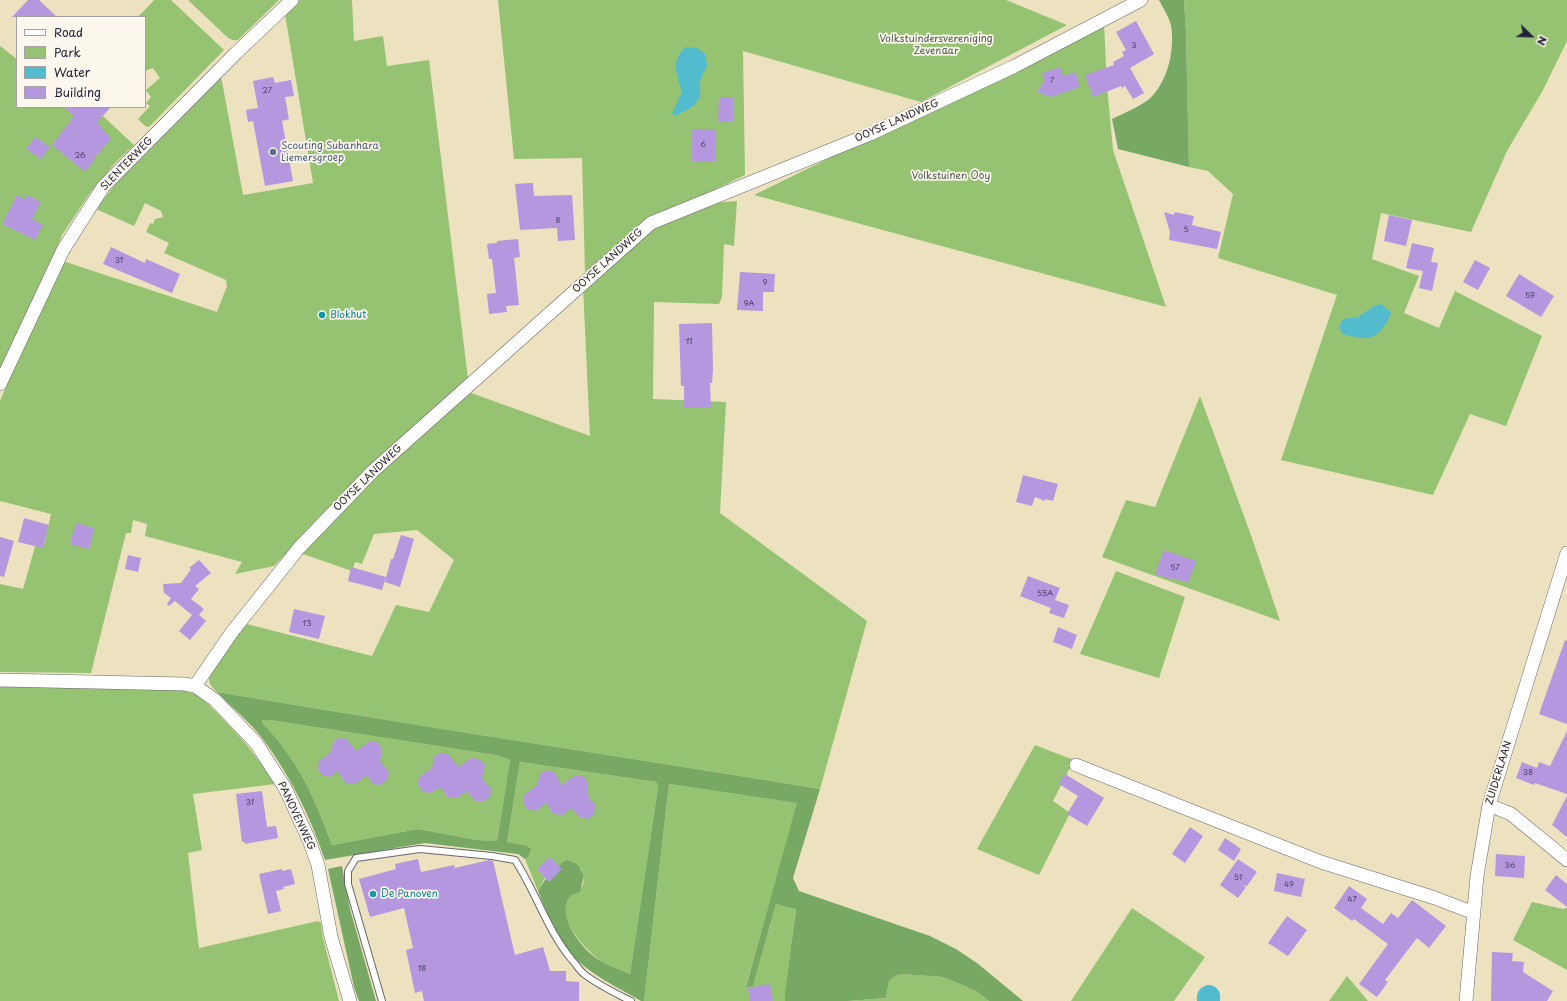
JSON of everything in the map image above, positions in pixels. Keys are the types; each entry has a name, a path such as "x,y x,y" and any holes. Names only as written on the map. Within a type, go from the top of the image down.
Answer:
{"street":[{"name":"SLENTERWEG","path":"0,384 63,250 103,187 236,53 292,0"},
{"name":"OOYSE LANDWEG","path":"195,686 232,632 299,548 373,471 651,223 870,134 1015,66 1141,0"},
{"name":"ZUIDERLAAN","path":"1466,1001 1477,876 1489,805 1567,553"},
{"name":"PANOVENWEG","path":"0,680 179,684 195,686 215,700 256,743 285,788 309,840 318,865 331,937 350,1001"},
{"path":"1076,765 1321,862 1435,898 1474,913"},
{"path":"1489,805 1511,814 1567,860"}],"lane":[{"path":"382,1001 348,884 348,871 356,858 420,849 492,856 515,860 525,875 534,896 560,945 583,973 606,988 632,1001"}],"green space":[{"path":"154,0 171,0 224,50 149,127 145,126 138,119 150,106 146,103 151,97 146,90 160,78 153,68 146,71 146,16 139,16"},
{"path":"188,0 279,0 238,40 231,40"},
{"path":"300,0 352,0 354,41 383,36 387,66 429,60 468,379 373,465 274,566 235,574 242,562 145,536 147,524 133,520 131,533 126,533 91,673 0,672 0,584 23,589 36,543 44,545 51,514 0,501 0,401 22,350 63,261 217,312 227,286 226,280 164,253 169,243 146,232 150,223 153,224 155,219 163,217 161,211 145,203 134,226 96,209 121,177 221,76 243,195 313,183 285,14"},
{"name":"Volkstuindersvereniging Zevenaar","path":"498,0 1006,0 1067,25 921,102 743,51 745,175 648,222 585,272 582,158 514,159"},
{"path":"1159,0 1184,0 1189,167 1118,149 1112,119 1148,100 1161,85 1165,75 1171,55 1172,35 1170,22"},
{"path":"1184,0 1567,0 1567,41 1543,90 1507,151 1471,232 1381,213 1372,259 1419,276 1404,313 1439,328 1455,291 1542,336 1506,426 1470,414 1433,495 1281,460 1337,295 1218,258 1233,194 1208,171 1189,167"},
{"name":"Volkstuinen Ooy","path":"1104,23 1107,86 1113,150 1166,307 754,195"},
{"path":"0,46 16,58 16,108 91,108 101,117 103,116 134,145 115,163 90,193 62,235 49,268 0,369"},
{"path":"737,201 734,246 724,244 722,297 719,304 654,302 653,399 726,402 720,513 867,621 820,789 292,705 217,692 214,689 209,681 213,666 243,623 372,656 396,605 429,612 454,560 417,530 374,534 362,564 355,562 352,571 300,553 372,476 466,391 590,436 583,287 642,235 698,204"},
{"path":"1200,396 1252,538 1280,621 1102,557 1126,500 1155,507"},
{"path":"1116,571 1185,597 1159,678 1080,654"},
{"path":"0,686 178,689 195,694 206,702 247,745 275,784 193,794 202,850 188,853 199,948 318,921 321,923 323,938 339,1001 0,1001"},
{"path":"217,692 820,789 793,878 799,891 930,936 956,949 977,963 1023,1001 989,1001 976,991 943,977 903,974 895,976 889,981 886,998 848,1001 785,1001 796,909 776,904 753,986 746,987 797,803 669,784 644,1001 641,1001 594,974 570,953 555,931 538,891 550,873 562,863 567,860 577,864 584,875 580,892 570,897 566,905 567,920 580,943 595,957 630,974 658,787 656,782 520,762 507,842 527,846 531,849 528,857 525,859 518,854 425,843 325,860 306,812 282,766 257,732","holes":["262,720 495,755 510,760 497,841 477,840 418,829 332,845 304,780 286,751 263,724"]},
{"path":"262,720 495,755 510,760 497,841 477,840 418,829 332,845 304,780 286,751 263,724"},
{"path":"1035,745 1074,760 1053,801 1070,813 1039,875 977,849"},
{"path":"520,762 656,782 658,787 630,974 598,959 584,946 567,921 565,913 566,903 570,897 583,885 584,875 581,869 546,876 538,891 525,859 528,857 507,842"},
{"path":"669,784 798,803 746,986 753,986 776,904 796,908 785,1001 644,1001"},
{"path":"342,866 350,909 376,1001 359,1001 354,987 328,869"},
{"path":"1532,902 1563,909 1567,908 1567,970 1513,940"},
{"path":"1132,908 1205,957 1174,1001 1071,1001"},
{"path":"903,974 943,977 976,991 989,1001 848,1001 886,998 889,981 895,976"},
{"path":"1347,976 1368,1001 1329,1001"}],"water":[{"path":"685,47 697,48 705,54 707,65 699,83 700,96 698,101 691,108 675,116 672,113 682,92 677,74 676,63 680,53"},
{"path":"1381,304 1391,312 1386,324 1380,332 1368,338 1342,334 1339,327 1343,319 1358,317 1374,306"},
{"path":"1209,985 1217,988 1220,995 1220,1001 1197,1001 1199,990"}],"building":[{"path":"28,0 39,0 56,16 16,16 12,17"},
{"path":"1136,21 1154,54 1130,68 1144,93 1133,99 1125,86 1122,88 1121,86 1093,97 1085,75 1114,65 1113,62 1124,56 1122,52 1126,50 1116,32"},
{"path":"1060,67 1063,76 1075,72 1080,87 1051,97 1037,92 1044,81 1042,73"},
{"path":"273,77 275,83 291,80 294,96 285,97 289,119 282,121 293,181 265,186 253,121 248,122 246,110 258,108 253,81"},
{"path":"719,97 733,97 733,121 718,122"},
{"path":"65,108 110,108 97,122 111,139 95,157 96,158 85,172 52,145 74,116"},
{"path":"692,129 715,129 715,162 692,162"},
{"path":"35,137 50,147 41,159 26,149"},
{"path":"533,183 534,196 572,195 575,240 558,241 557,228 520,230 515,184"},
{"path":"17,195 25,199 27,195 41,202 32,219 43,225 35,240 2,224"},
{"path":"1164,212 1174,215 1175,212 1194,216 1192,225 1221,232 1217,249 1169,240 1170,232"},
{"path":"1389,215 1412,220 1406,246 1384,241"},
{"path":"518,239 520,257 514,258 519,305 506,306 507,312 489,314 487,294 496,293 492,259 489,259 487,244 497,243 497,241"},
{"path":"1412,243 1434,248 1431,262 1438,263 1432,291 1419,288 1423,271 1406,268"},
{"path":"111,247 145,263 146,259 180,274 172,293 103,264"},
{"path":"1475,260 1490,268 1478,290 1463,282"},
{"path":"740,272 775,274 774,292 763,292 763,311 737,310"},
{"path":"1519,274 1554,296 1541,317 1506,296"},
{"path":"712,323 713,370 712,383 710,383 711,408 684,408 684,386 681,386 679,324"},
{"path":"1023,475 1058,484 1053,501 1045,499 1045,501 1035,497 1032,506 1016,502"},
{"path":"24,518 49,525 43,548 18,542"},
{"path":"76,523 94,528 89,549 70,544"},
{"path":"401,535 414,539 400,587 385,582 391,559 393,559"},
{"path":"0,537 14,541 4,577 0,576"},
{"path":"1164,550 1196,561 1188,583 1155,574"},
{"path":"128,555 141,558 138,572 125,569"},
{"path":"199,560 211,573 195,586 199,589 191,599 204,609 199,615 206,621 190,640 179,631 192,615 175,601 169,606 167,604 171,598 164,593 163,584 181,583 191,569 189,568"},
{"path":"351,567 386,577 382,590 348,581"},
{"path":"1028,576 1060,588 1055,600 1069,605 1064,618 1049,613 1051,608 1020,596"},
{"path":"294,609 325,616 319,639 289,632"},
{"path":"1058,627 1077,635 1072,649 1053,642"},
{"path":"1565,640 1567,641 1567,724 1539,714"},
{"path":"1567,731 1567,794 1535,783 1534,785 1516,778 1522,762 1537,768 1539,762 1550,766"},
{"path":"339,738 347,739 356,751 370,741 377,742 382,749 380,761 389,772 387,780 381,785 373,784 367,775 355,784 346,783 337,771 330,777 322,775 318,769 319,761 331,752 333,742"},
{"path":"440,753 448,754 459,767 471,758 479,759 485,765 482,778 491,789 490,797 483,802 475,801 467,791 457,798 448,797 440,787 431,793 423,792 418,785 419,777 432,768 434,757"},
{"path":"547,770 554,772 562,785 575,775 583,776 588,783 587,794 595,805 594,814 588,819 579,817 572,808 562,815 553,814 546,803 536,811 528,809 523,803 524,795 537,785 540,774"},
{"path":"1065,774 1104,798 1087,826 1067,814 1078,796 1059,784"},
{"path":"262,791 267,827 276,826 278,838 245,844 245,842 242,842 236,794"},
{"path":"1567,796 1567,837 1552,825"},
{"path":"1190,827 1203,836 1185,863 1172,854"},
{"path":"1225,838 1241,849 1234,861 1218,850"},
{"path":"1496,854 1525,856 1524,878 1495,876"},
{"path":"550,857 562,869 549,882 537,869"},
{"path":"418,859 421,872 454,865 455,868 489,860 493,861 515,955 543,947 550,971 566,971 566,981 579,982 579,1001 424,1001 422,991 415,993 406,950 413,948 404,908 370,917 359,879 396,869 395,864"},
{"path":"1238,859 1257,872 1247,886 1242,885 1246,887 1238,898 1220,885"},
{"path":"282,869 282,871 291,869 295,884 283,887 284,889 276,891 281,911 268,914 259,874"},
{"path":"1277,873 1305,879 1301,897 1274,891"},
{"path":"1556,875 1567,884 1567,907 1545,890"},
{"path":"1349,886 1367,899 1361,908 1383,924 1391,913 1398,918 1412,900 1446,926 1429,948 1417,938 1385,980 1388,982 1377,997 1359,984 1388,944 1354,919 1352,921 1334,908"},
{"path":"1287,916 1307,930 1288,956 1268,943"},
{"path":"1492,952 1513,953 1512,961 1524,962 1523,972 1553,991 1547,1001 1491,1001"},
{"path":"770,984 773,1001 750,1001 748,988"}],"place":[{"name":"Scouting Subanhara Liemersgroep","path":"273,152"},
{"name":"Blokhut","path":"322,315"},
{"name":"De Panoven","path":"373,894"}]}
